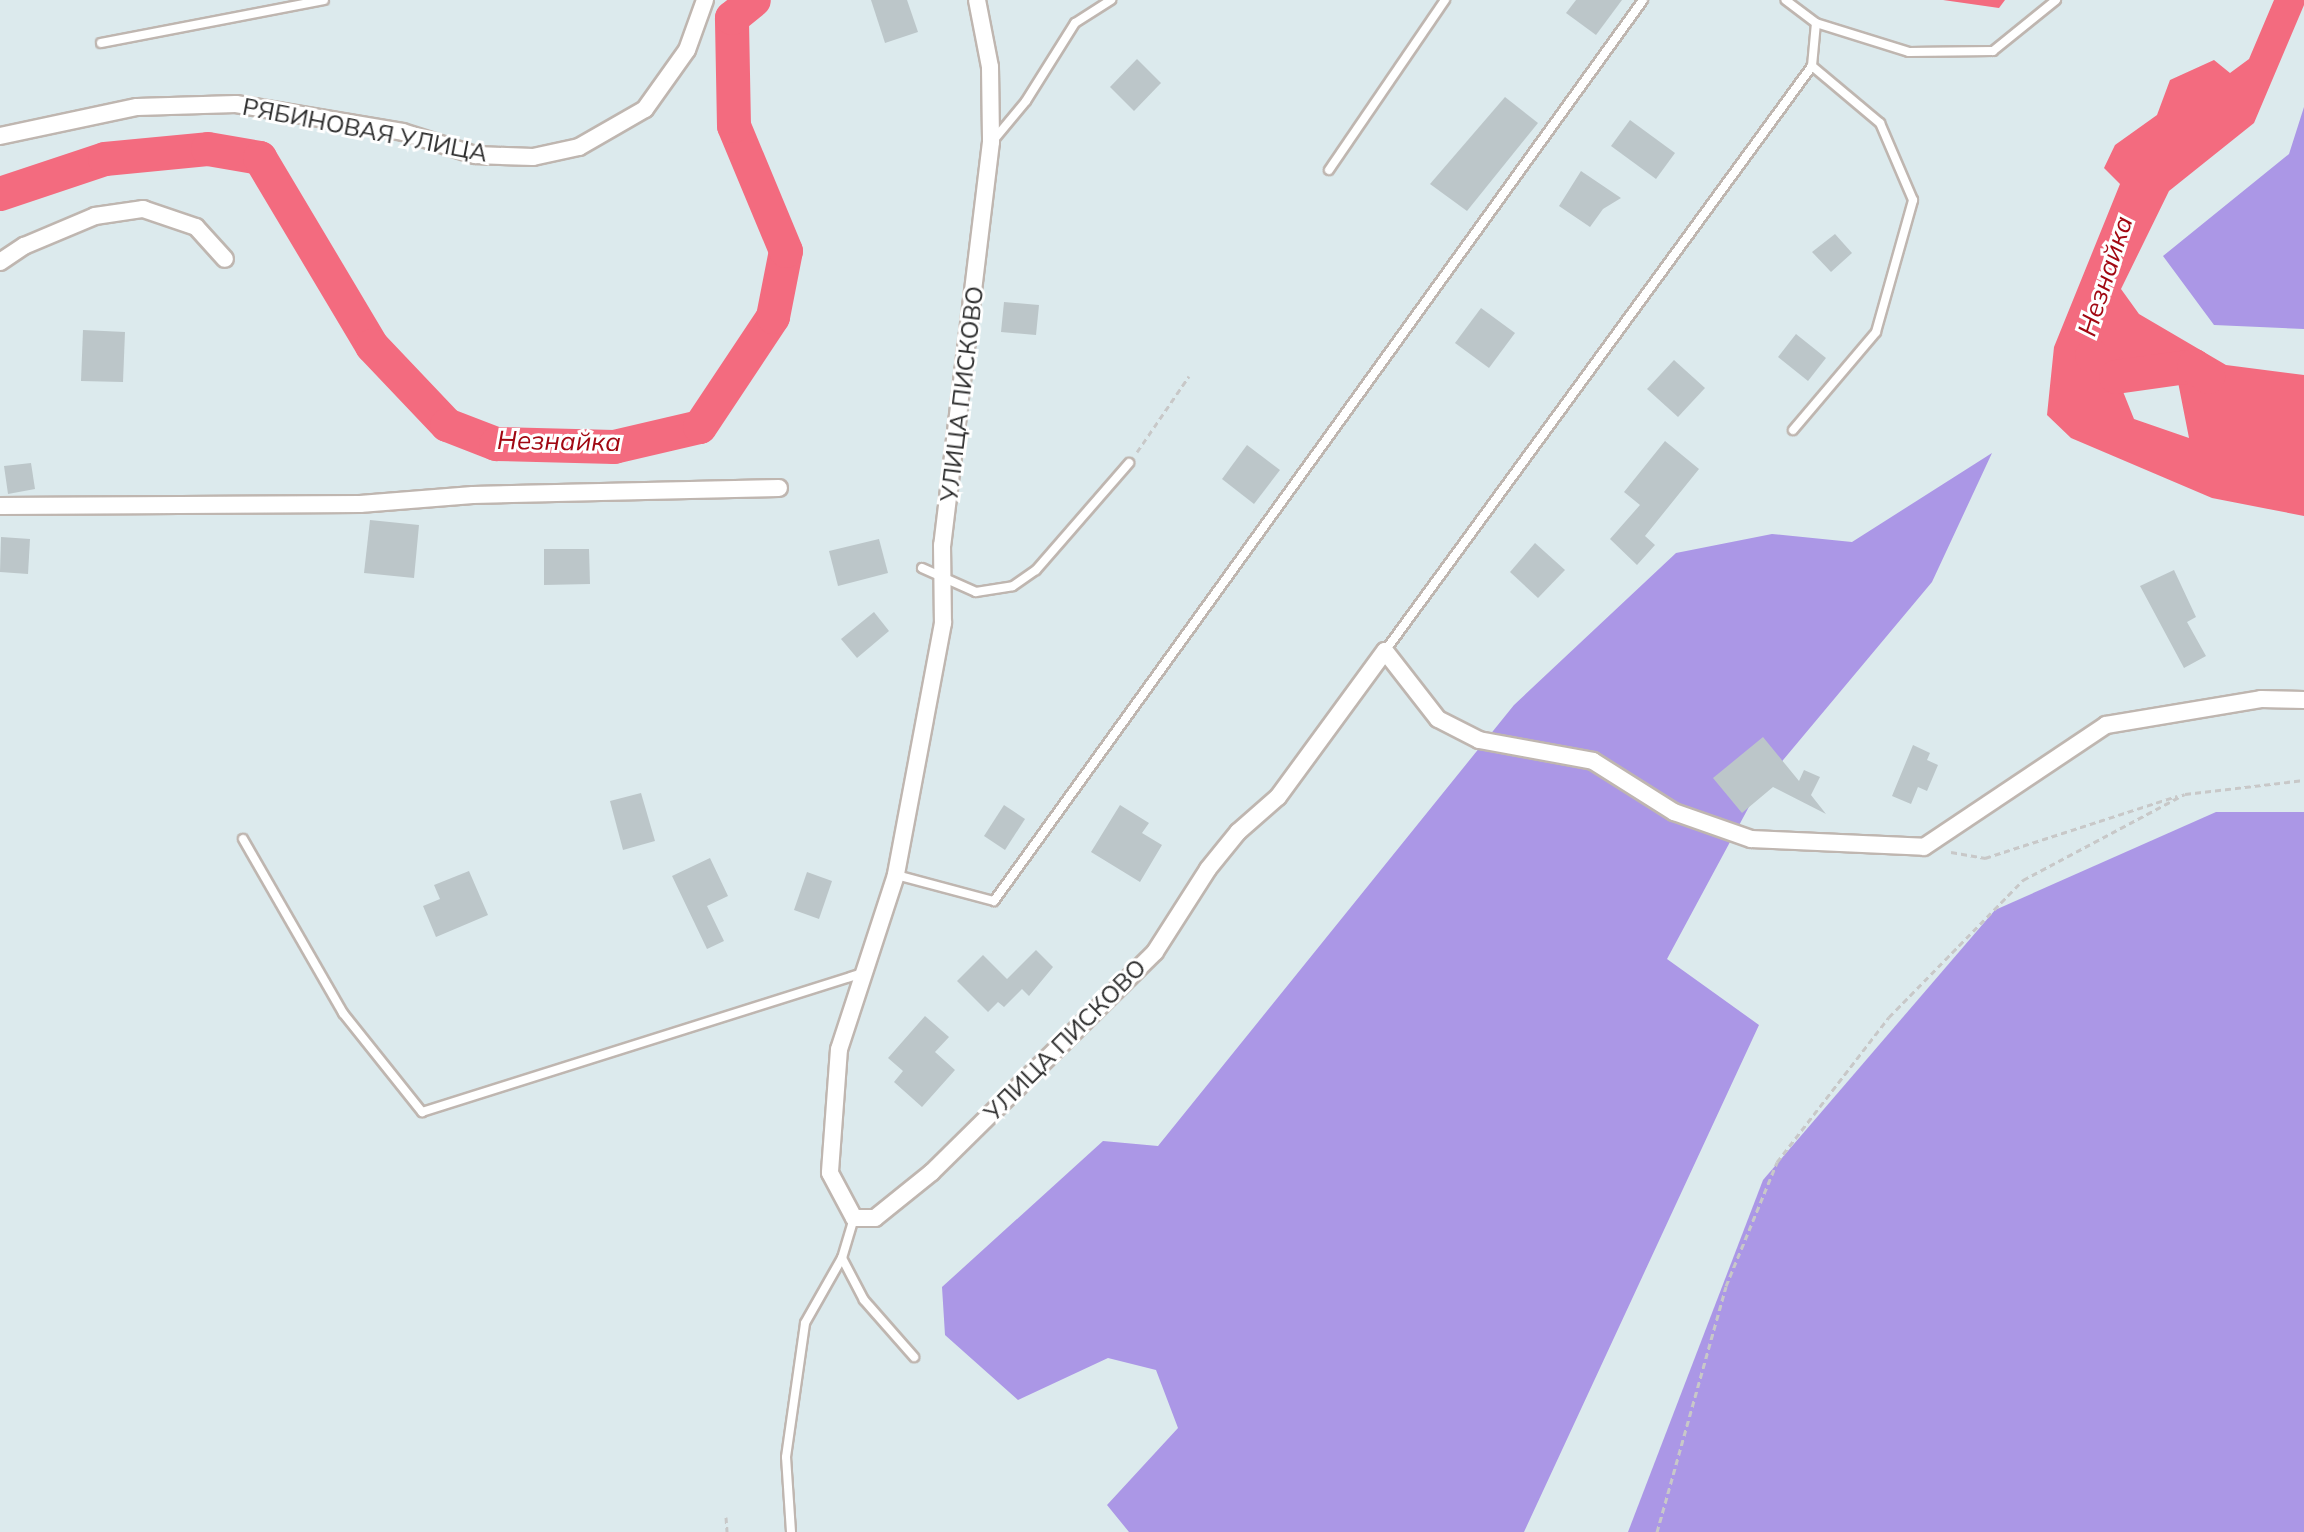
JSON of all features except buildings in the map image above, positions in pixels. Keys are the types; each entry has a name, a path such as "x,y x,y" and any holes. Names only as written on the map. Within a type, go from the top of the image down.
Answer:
{"street":[{"name":"РЯБИНОВАЯ УЛИЦА","path":"0,136 137,107 236,104 403,132 475,155 533,157 579,147 645,109 687,50 705,0"},
{"name":"УЛИЦА ПИСКОВО","path":"977,0 990,67 991,142 942,573 943,623 896,875 839,1049 830,1173 854,1218 875,1218 932,1172 1155,952 1208,869 1238,832 1278,797 1385,651"},
{"path":"0,262 24,246 95,216 143,209 196,227 225,259"},
{"path":"0,506 360,504 473,495 779,488"},
{"path":"1385,651 1438,719 1479,740 1593,761 1674,812 1751,839 1924,847 2106,725 2261,699 2304,700"}],"lane":[{"path":"101,43 324,0"},
{"path":"991,142 1026,101 1075,23 1111,0"},
{"path":"1329,170 1445,0"},
{"path":"896,875 994,901 1643,0"},
{"path":"1786,0 1816,23 1909,52 1993,51 2056,0"},
{"path":"1385,651 1812,66 1816,23"},
{"path":"1793,430 1876,332 1913,200 1880,123 1812,66"},
{"path":"922,568 942,573 976,592 1013,586 1036,570 1129,463"},
{"path":"243,839 343,1013 422,1112 865,972"},
{"path":"791,1532 786,1457 805,1323 842,1258 854,1218"},
{"path":"842,1258 864,1300 914,1357"}],"path":[{"path":"1129,463 1189,376"},
{"path":"1924,847 1985,858 2185,794 2304,780"},
{"path":"1657,1532 1726,1286 1777,1162 1889,1017 2023,880 2185,794"},
{"path":"726,1517 727,1532"}],"shaded area":[{"path":"2304,107 2304,329 2214,325 2163,256 2289,154"},
{"path":"1992,453 1932,582 1758,790 1667,959 1759,1025 1524,1532 1129,1532 1107,1505 1178,1428 1156,1370 1108,1358 1018,1400 945,1335 942,1287 1103,1141 1158,1146 1514,705 1676,553 1772,534 1852,542"},
{"path":"2216,812 2304,812 2304,1532 1628,1532 1763,1180 1995,910"}],"water":[{"path":"1943,0 2005,0 1999,8"},
{"path":"2274,0 2304,0 2254,123 2169,191 2121,289 2139,314 2226,365 2304,375 2304,516 2212,498 2071,438 2047,415 2054,347 2120,184 2104,168 2115,145 2157,115 2170,80 2214,60 2230,73 2249,59","holes":["2147,360 2177,377 2189,438 2134,419 2122,389 2135,363"]}],"waterway":[{"name":"Незнайка","path":"0,194 105,159 208,149 260,158 372,346 447,425 496,444 614,447 700,427 773,317 786,251 734,126 732,18 754,0"},
{"name":"Незнайка","path":"2092,356 2116,377 2194,366 2208,377"}]}
